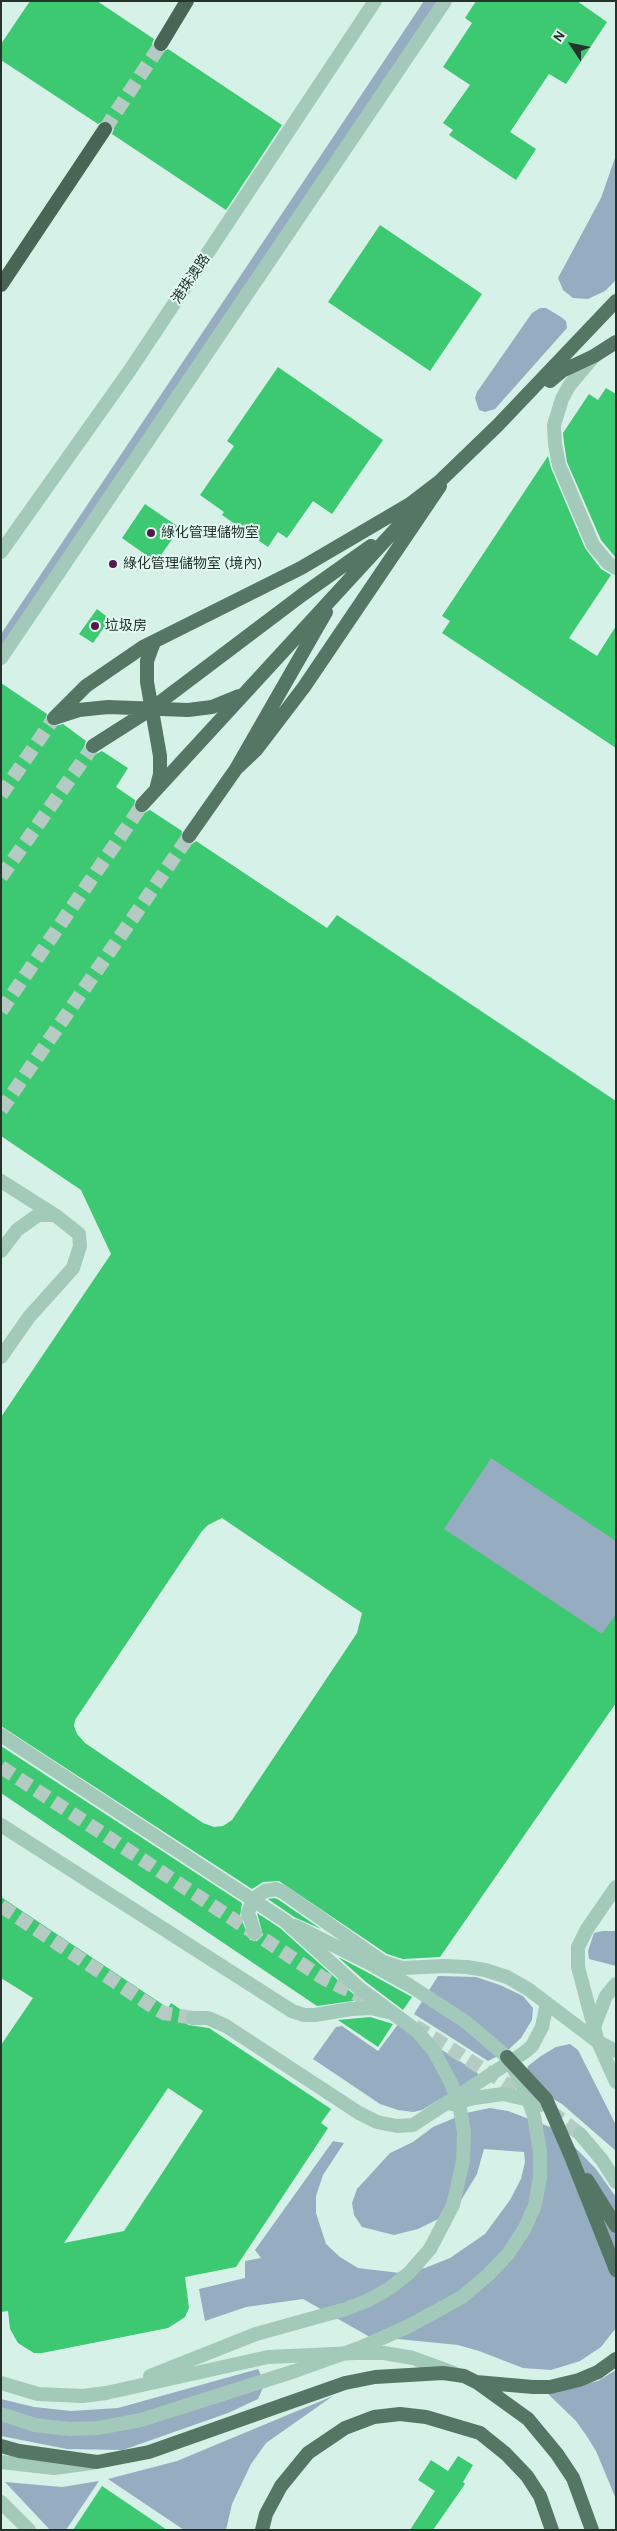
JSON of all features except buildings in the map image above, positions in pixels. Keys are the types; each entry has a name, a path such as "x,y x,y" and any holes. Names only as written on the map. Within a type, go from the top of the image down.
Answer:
{"highway":[{"path":"161,44 187,1"},
{"path":"1,285 105,129"}],"main road":[{"path":"142,805 397,527 616,301"},
{"path":"511,411 562,371 594,356 616,342"},
{"path":"236,769 256,750 304,687 451,470"},
{"path":"245,693 212,707 151,709 108,707 79,710 54,718 86,686 154,642 301,568 380,523 440,482"},
{"path":"93,746 151,709 302,595 397,527"},
{"path":"189,836 236,769 339,590"},
{"path":"154,642 147,660 151,709 160,756 160,774 155,790"},
{"path":"508,2057 546,2099 616,2270"},
{"path":"570,2154 616,2226"},
{"path":"1,2446 19,2451 97,2462 149,2452 345,2383 399,2374 443,2373 470,2379 532,2387 564,2384 598,2372 616,2359"},
{"path":"470,2379 528,2419 557,2454 573,2478 592,2530"},
{"path":"262,2530 266,2514 292,2471 308,2453 345,2428 374,2417 400,2414 426,2417 480,2433 506,2454 527,2476 540,2496 552,2530"}],"street":[{"name":"港珠澳路","path":"1,552 130,370 375,1"},
{"path":"1,658 224,332 445,1"},
{"path":"594,356 569,386 562,399 554,425 555,444 559,464 593,545 608,563 616,568"},
{"path":"1,1181 55,1215 79,1234 80,1246 78,1259 66,1278 29,1317 1,1357"},
{"path":"1,1251 17,1230 30,1219 38,1215 55,1215"},
{"path":"1,1735 285,1921 409,1985 466,2022 508,2057 525,2090 534,2116 540,2152 540,2178 535,2206 525,2228 508,2254 489,2274 462,2297 409,2326 295,2372 140,2420 98,2428 69,2429 35,2425 1,2414"},
{"path":"1,1825 292,2011 304,2015 315,2015 351,2008 371,2008 399,2016"},
{"path":"616,1886 587,1929 578,1947 579,1974 598,2042 616,2082"},
{"path":"255,1933 248,1913 253,1899 265,1890 275,1889 283,1892 383,1962 402,1968 444,1966 485,1970 517,1982 598,2042 616,2051"},
{"path":"106,2393 256,2334 354,2306 390,2288 409,2273 430,2249 453,2205 463,2162 464,2132 460,2109 452,2085 434,2051 417,2030 360,1989 285,1921"},
{"path":"594,2027 606,1996 616,1984"},
{"path":"193,2018 208,2018 226,2026 359,2113 377,2122 398,2126 413,2125 525,2052 532,2046 542,2027 547,2003"},
{"path":"435,2110 490,2095 512,2095 541,2105"},
{"path":"580,2134 602,2160 616,2182"},
{"path":"1,2383 38,2394 61,2396 106,2393 268,2356 384,2353 414,2358 470,2379"},
{"path":"1,2462 54,2468 97,2462"},
{"path":"1,2502 29,2530"}],"shaded area":[{"path":"424,1 441,1 1,656 1,634"},
{"path":"616,155 616,280 605,291 588,299 573,298 563,290 558,278 601,198"},
{"path":"540,308 546,308 561,317 566,321 567,328 495,409 485,412 479,410 475,398 477,392 532,313"},
{"path":"196,1221 616,1502 616,1627 597,1655 120,1336"},
{"path":"616,1931 616,1966 589,1959 588,1951 594,1933"},
{"path":"438,1976 476,1977 500,1985 523,1996 533,2008 532,2020 521,2038 506,2052 488,2061 414,2014"},
{"path":"399,2023 477,2072 479,2076 422,2110 413,2112 398,2110 380,2104 313,2059 336,2027 342,2026 378,2051"},
{"path":"570,2044 578,2050 616,2125 616,2151 562,2104 538,2090 526,2074 528,2066 541,2056 556,2047"},
{"path":"490,2108 508,2111 558,2130 596,2169 616,2197 616,2328 601,2347 580,2361 551,2370 523,2368 458,2345 368,2336 303,2299 246,2307 205,2321 199,2289 245,2278 245,2261 261,2258 255,2250 333,2141 344,2143 323,2175 316,2196 316,2213 326,2244 340,2257 358,2268 400,2273 425,2268 450,2258 485,2234 510,2200 521,2179 525,2162 524,2152 484,2149 477,2174 460,2202 440,2218 418,2229 394,2235 362,2227 354,2215 352,2203 357,2189 390,2153 413,2142 433,2127 466,2113"},
{"path":"258,2369 265,2383 258,2399 228,2413 123,2450 67,2449 1,2436 1,2399 34,2407 71,2411 118,2408"},
{"path":"616,2370 616,2499 596,2451 586,2435 576,2421 543,2389 582,2385 598,2381"},
{"path":"333,2396 266,2443 251,2464 232,2504 226,2530 184,2530 108,2479 177,2461"},
{"path":"99,2481 66,2530 50,2530 5,2482 62,2487"}],"tunnel":[{"path":"105,129 161,44"},
{"path":"1,795 54,718"},
{"path":"1,877 93,746"},
{"path":"1,1011 142,805"},
{"path":"1,1110 189,836"},
{"path":"1,1767 323,1978 372,2002"},
{"path":"1,1906 153,2007 164,2013 193,2018"},
{"path":"415,2026 532,2100"},
{"path":"550,2111 580,2134"}],"place":[{"name":"綠化管理儲物室","path":"151,533"},
{"name":"綠化管理儲物室 (境內)","path":"113,564"},
{"name":"垃圾房","path":"95,626"}]}
